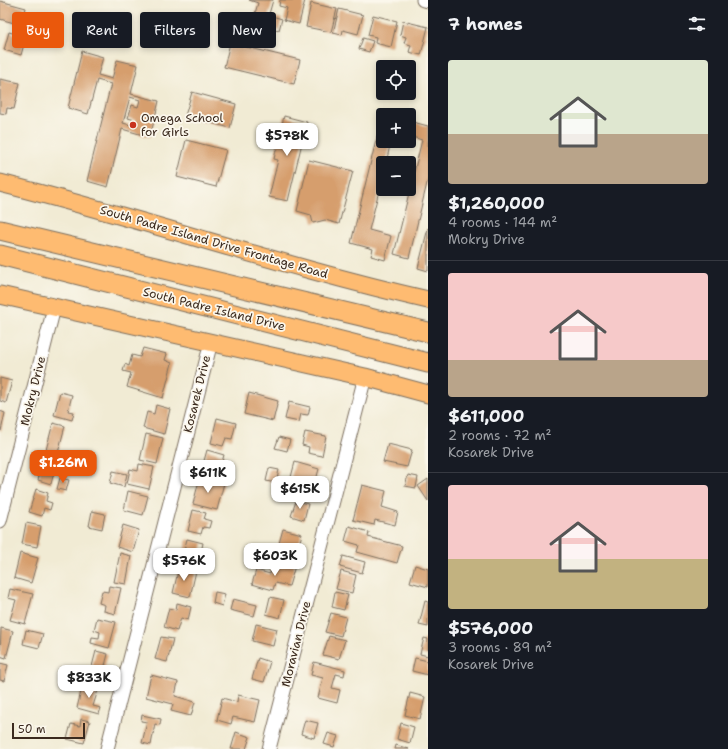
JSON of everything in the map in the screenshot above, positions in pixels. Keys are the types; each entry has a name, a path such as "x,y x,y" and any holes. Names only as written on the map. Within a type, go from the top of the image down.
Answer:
{"highway":[{"path":"0,230 428,332"},
{"name":"South Padre Island Drive","path":"0,256 428,363"},
{"path":"339,310 428,323"}],"main road":[{"name":"South Padre Island Drive Frontage Road","path":"0,183 74,201 262,257 428,300"},
{"path":"0,189 41,193"},
{"path":"0,295 365,377 428,394"}],"street":[{"path":"423,0 428,1"},
{"name":"Mokry Drive","path":"0,521 54,308"},
{"name":"Kosarek Drive","path":"107,749 211,342"},
{"name":"Moravian Drive","path":"269,749 365,377"}],"building":[{"path":"249,0 273,0 270,12 255,12 258,3"},
{"path":"280,0 305,0 299,24 284,20 287,8 279,6"},
{"path":"0,1 26,8 25,12 12,12 12,22 0,19"},
{"path":"311,3 337,9 331,32 306,27"},
{"path":"339,9 363,15 358,34 343,30 342,35 333,33"},
{"path":"373,15 397,21 391,47 375,43 376,37 368,35"},
{"path":"276,17 282,19 279,30 276,29"},
{"path":"403,21 428,27 421,55 409,52 411,45 404,43 406,37 400,35"},
{"path":"9,32 12,33 12,48 23,48 21,55 4,50"},
{"path":"363,38 373,41 369,52 359,49"},
{"path":"229,48 251,48 300,60 294,84 224,67"},
{"path":"82,51 103,57 98,75 112,79 117,60 138,65 131,94 159,101 150,137 122,129 108,187 87,181 111,84 97,80 88,114 68,108","holes":["130,97 140,100 138,107 132,105 128,118 135,120 134,126 123,123"]},
{"path":"0,79 20,83 14,109 7,108 6,114 0,113"},
{"path":"192,92 236,104 230,128 185,116"},
{"path":"284,116 307,122 288,201 269,197 278,160 274,159"},
{"path":"416,123 428,126 428,179 409,258 394,254 408,196 416,196 416,164 422,140 416,138"},
{"path":"186,140 226,150 216,187 177,177"},
{"path":"376,141 376,148 389,148 388,156 376,156 376,196 378,196 369,230 391,236 385,260 371,256 373,249 351,243"},
{"path":"309,160 353,171 339,224 325,220 313,223 311,215 297,211"},
{"path":"428,228 428,271 418,268"},
{"path":"143,348 167,354 165,360 172,363 163,398 127,387 131,373 123,371 125,364 129,366 132,355 140,357"},
{"path":"0,378 12,381 6,403 0,401"},
{"path":"60,392 72,395 68,411 74,412 72,420 54,415"},
{"path":"249,393 278,401 273,421 244,414"},
{"path":"289,402 310,407 308,415 301,414 299,422 285,419"},
{"path":"156,405 170,409 164,434 143,428 147,412 154,414"},
{"path":"0,411 5,413 1,431 0,431"},
{"path":"217,418 236,423 232,439 226,438 223,446 211,443"},
{"path":"53,423 65,426 58,453 46,450"},
{"path":"305,432 326,436 322,456 308,453 309,447 302,445"},
{"path":"146,434 163,438 157,464 140,460"},
{"path":"279,437 290,440 287,451 275,448"},
{"path":"388,444 412,450 407,467 383,462"},
{"path":"207,450 224,455 219,472 202,468"},
{"path":"44,456 50,458 48,466 55,468 51,484 38,480"},
{"path":"295,462 319,469 314,487 290,481"},
{"path":"139,464 154,467 149,489 127,484 130,469 138,471"},
{"path":"269,468 279,470 276,483 266,481"},
{"path":"113,471 127,474 124,487 110,483"},
{"path":"408,475 418,477 416,488 405,486"},
{"path":"200,477 224,483 217,510 193,504"},
{"path":"60,478 69,480 66,491 57,489"},
{"path":"428,479 428,501 418,486"},
{"path":"362,485 386,491 382,507 398,512 395,525 375,520 374,525 353,520"},
{"path":"36,489 48,493 46,501 52,503 50,510 44,508 42,516 29,512"},
{"path":"128,491 148,496 143,515 124,510"},
{"path":"296,501 308,504 304,520 291,516"},
{"path":"193,510 206,513 204,519 211,521 209,528 203,527 201,534 188,531"},
{"path":"92,511 105,514 102,529 89,526"},
{"path":"26,523 41,526 37,547 22,544"},
{"path":"123,525 139,530 133,552 117,547"},
{"path":"349,526 369,532 368,537 402,546 397,563 357,552 359,545 345,541"},
{"path":"283,529 302,534 297,552 278,547"},
{"path":"187,539 203,543 198,566 181,562"},
{"path":"20,553 38,558 31,583 14,578"},
{"path":"120,553 131,556 126,584 114,582"},
{"path":"343,556 365,562 362,573 340,567"},
{"path":"281,562 295,566 289,586 275,583 273,590 252,584 256,570 270,574 272,567 279,569"},
{"path":"415,565 428,569 428,587 410,582"},
{"path":"179,567 196,571 190,597 173,593"},
{"path":"341,571 356,575 352,593 336,589"},
{"path":"109,586 121,588 115,614 104,611 105,605 99,603 102,591 108,592"},
{"path":"10,589 33,594 25,624 10,620 16,600 8,598"},
{"path":"215,592 225,594 222,606 213,603"},
{"path":"335,592 348,595 344,610 332,607"},
{"path":"270,597 284,600 280,618 266,614"},
{"path":"233,599 257,605 254,616 230,610"},
{"path":"425,601 428,602 428,627 419,625"},
{"path":"177,603 191,607 188,620 181,618 177,631 164,627 169,608 176,610"},
{"path":"331,613 346,617 341,636 325,632"},
{"path":"97,618 116,622 109,648 91,643 92,637 99,638 100,632 94,630"},
{"path":"256,624 277,629 273,646 252,641"},
{"path":"1,628 13,631 6,658 0,656"},
{"path":"26,630 43,634 39,648 23,644"},
{"path":"329,636 345,640 339,659 323,655"},
{"path":"161,637 173,639 167,662 155,659"},
{"path":"424,638 428,639 428,656 420,654"},
{"path":"96,651 108,654 101,681 89,678"},
{"path":"258,658 270,662 264,682 252,679"},
{"path":"415,658 428,661 428,675 412,671"},
{"path":"314,662 345,670 344,676 336,674 332,688 340,690 337,703 318,698 323,678 311,675"},
{"path":"0,663 8,665 4,681 0,680"},
{"path":"151,675 178,682 175,696 195,702 191,716 171,711 173,704 146,697"},
{"path":"83,683 99,687 93,706 101,708 99,714 77,708"},
{"path":"410,693 425,697 420,719 405,715"},
{"path":"238,695 260,700 255,722 233,717 231,724 217,720 222,698 237,702"},
{"path":"142,715 161,719 160,725 155,724 151,745 142,743 147,722 141,721"},
{"path":"81,719 90,721 84,743 67,739 71,724 80,726"},
{"path":"305,720 318,723 314,738 301,734"},
{"path":"401,723 414,727 410,743 397,739"},
{"path":"236,732 250,737 246,749 231,749"},
{"path":"328,733 338,736 334,747 324,744"},
{"path":"396,745 409,749 395,749"}],"place":[{"name":"Omega School for Girls","path":"133,125"}]}
